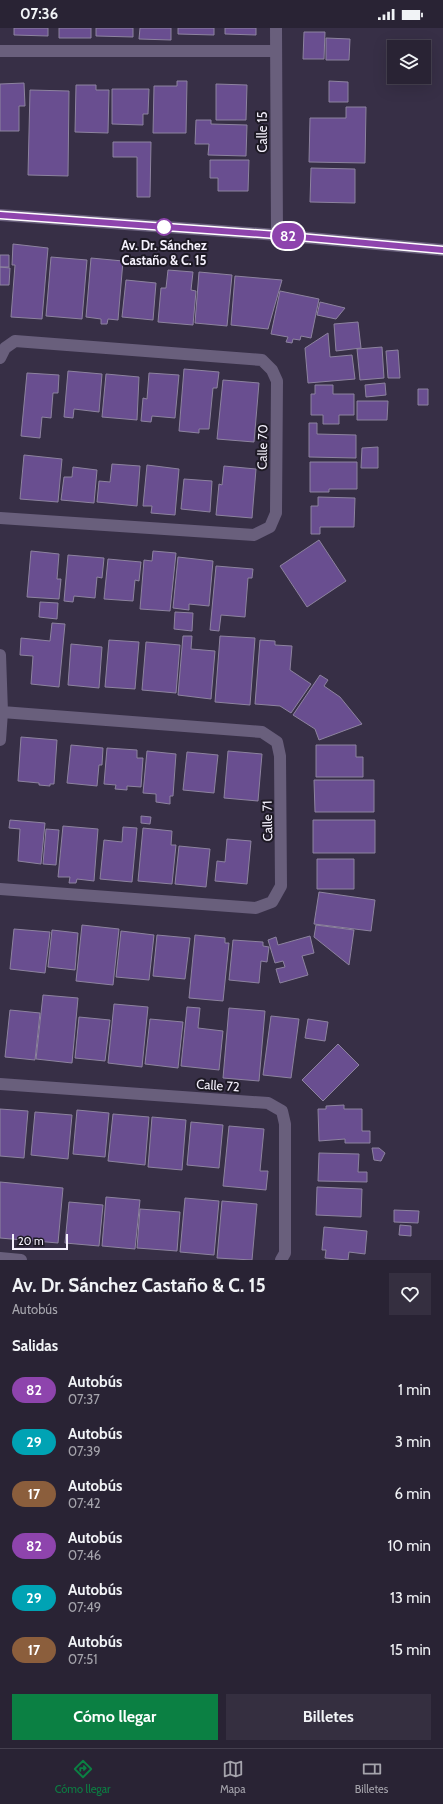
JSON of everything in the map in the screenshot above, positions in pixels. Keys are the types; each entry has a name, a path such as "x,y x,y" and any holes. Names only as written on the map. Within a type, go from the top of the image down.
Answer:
{"street":[{"name":"Calle 15","path":"276,28 277,235"},
{"path":"0,51 276,51"},
{"path":"0,215 277,235 443,250"},
{"name":"Calle 70","path":"0,518 254,535 270,527 276,513 277,381 272,370 262,360 15,341 3,353"},
{"path":"0,655 2,712 0,740"},
{"name":"Calle 71","path":"0,889 256,908 272,902 281,886 280,756 277,742 262,732 2,712"},
{"name":"Calle 72","path":"0,1084 268,1103 282,1111 285,1124 285,1253 282,1260"},
{"path":"0,1258 21,1260"}],"building":[{"path":"14,28 48,28 48,36 14,35"},
{"path":"59,28 91,28 91,38 59,38"},
{"path":"96,28 133,28 133,37 96,36"},
{"path":"140,28 171,28 171,40 139,39"},
{"path":"178,28 214,28 214,35 178,34"},
{"path":"225,28 256,28 256,35 225,34"},
{"path":"304,32 325,32 324,59 303,59"},
{"path":"326,38 350,39 349,60 326,60"},
{"path":"177,81 187,81 186,133 153,133 154,86 177,86"},
{"path":"329,81 348,82 348,102 329,102"},
{"path":"24,83 25,106 19,106 19,131 0,131 0,84"},
{"path":"216,84 247,85 246,120 216,120"},
{"path":"76,85 96,85 96,90 109,90 108,133 75,132"},
{"path":"112,89 149,89 148,114 143,114 143,125 112,124"},
{"path":"30,90 69,91 68,176 28,175"},
{"path":"346,107 366,107 365,163 309,162 310,118 346,118"},
{"path":"196,120 211,120 211,124 247,125 246,156 208,155 209,144 195,144"},
{"path":"113,142 151,142 150,197 137,197 137,157 113,157"},
{"path":"210,160 249,160 248,191 218,191 218,178 210,178"},
{"path":"311,168 355,169 355,203 310,202"},
{"path":"13,244 48,248 42,319 11,317 15,265 12,265"},
{"path":"0,255 9,255 9,267 0,267"},
{"path":"51,257 87,260 82,319 46,316"},
{"path":"91,258 123,261 118,320 108,319 107,324 101,324 101,319 86,317"},
{"path":"0,267 10,268 9,285 0,285"},
{"path":"168,270 193,272 191,290 196,291 193,325 158,322 161,288 166,288"},
{"path":"199,272 232,275 227,326 195,323"},
{"path":"235,276 282,280 268,329 231,325"},
{"path":"126,280 156,283 153,320 122,317"},
{"path":"280,291 319,299 311,338 301,336 300,340 293,339 292,343 286,342 288,337 271,334"},
{"path":"320,302 345,308 336,319 317,315"},
{"path":"358,322 361,348 336,351 334,324"},
{"path":"328,333 330,357 352,355 355,379 308,383 305,348"},
{"path":"382,347 384,378 360,380 357,349"},
{"path":"398,350 400,378 388,378 386,351"},
{"path":"184,369 219,372 217,388 213,388 209,429 199,429 199,433 179,431"},
{"path":"68,371 102,374 99,412 74,409 73,418 64,417"},
{"path":"27,373 59,375 58,393 53,393 51,418 42,417 40,438 21,436"},
{"path":"149,373 179,375 175,418 152,416 151,422 141,421 143,398 147,399"},
{"path":"106,374 139,377 137,420 102,417"},
{"path":"223,380 259,383 254,442 217,439"},
{"path":"385,383 386,395 366,397 365,385"},
{"path":"315,385 333,385 333,394 354,394 354,415 339,415 339,424 323,424 323,415 311,415 311,394 315,394"},
{"path":"418,389 428,389 428,405 418,405"},
{"path":"357,401 388,401 387,420 357,420"},
{"path":"309,423 317,423 317,434 356,435 356,458 309,457"},
{"path":"378,447 378,468 361,468 362,448"},
{"path":"24,455 62,459 58,502 20,499"},
{"path":"310,462 357,462 357,489 329,489 329,492 310,492"},
{"path":"112,464 140,466 137,506 97,502 99,481 110,482"},
{"path":"147,465 179,469 175,515 151,513 152,506 143,506"},
{"path":"224,466 256,469 252,518 216,515 219,484 222,485"},
{"path":"73,467 97,470 94,503 61,500 64,477 72,477"},
{"path":"184,479 212,481 210,512 181,509"},
{"path":"318,497 355,498 354,527 320,527 320,534 311,534 311,506 318,506"},
{"path":"319,540 346,581 307,607 280,566"},
{"path":"31,551 59,554 57,579 61,579 59,599 27,597"},
{"path":"153,551 176,553 170,611 140,609 144,560 152,561"},
{"path":"68,555 104,558 102,578 97,577 95,598 74,596 73,602 64,601"},
{"path":"178,557 213,561 209,606 189,604 189,610 173,608"},
{"path":"108,559 141,562 139,581 135,580 133,601 104,599"},
{"path":"216,566 253,569 252,578 248,578 245,617 221,615 219,631 210,630"},
{"path":"40,602 58,603 57,619 39,617"},
{"path":"175,612 193,613 192,631 174,629"},
{"path":"52,623 65,624 59,687 31,684 33,656 20,655 21,638 50,641"},
{"path":"183,636 192,636 191,649 215,651 211,699 178,695"},
{"path":"220,636 255,638 250,705 215,702"},
{"path":"109,640 139,642 135,689 105,687"},
{"path":"260,640 275,641 275,645 292,646 290,670 311,684 291,713 280,706 255,704"},
{"path":"146,642 180,645 176,693 142,690"},
{"path":"71,644 102,647 99,688 68,685"},
{"path":"320,675 328,680 324,686 340,697 362,724 319,740 315,729 293,715"},
{"path":"21,737 57,740 54,784 50,784 50,786 39,785 39,783 18,781"},
{"path":"71,745 103,748 102,765 99,765 97,786 67,783"},
{"path":"316,745 356,745 356,757 363,757 363,777 316,777"},
{"path":"107,748 137,750 137,758 143,758 141,787 127,786 127,790 115,789 116,785 104,784"},
{"path":"147,751 176,754 173,796 170,796 170,804 156,802 156,794 143,793"},
{"path":"228,751 262,754 258,801 224,798"},
{"path":"187,752 218,755 214,793 183,790"},
{"path":"314,780 374,780 374,812 315,812"},
{"path":"141,816 151,817 150,824 141,823"},
{"path":"10,820 45,823 41,864 18,861 20,829 9,828"},
{"path":"313,820 375,820 375,853 313,853"},
{"path":"63,826 98,829 94,881 77,879 76,883 69,883 70,877 58,877"},
{"path":"123,827 137,828 132,882 100,879 104,840 122,842"},
{"path":"143,828 172,831 171,845 176,845 172,884 138,881"},
{"path":"46,829 59,830 56,865 43,864"},
{"path":"227,839 251,841 247,884 215,881 217,861 225,862"},
{"path":"179,846 210,849 206,887 175,884"},
{"path":"317,859 354,859 354,889 317,889"},
{"path":"319,892 375,900 371,931 314,924"},
{"path":"82,925 119,929 113,985 76,981"},
{"path":"316,925 354,930 349,965 314,937"},
{"path":"14,929 50,932 45,973 10,969"},
{"path":"52,930 78,933 75,970 48,967"},
{"path":"121,931 154,935 149,980 116,977"},
{"path":"157,935 190,938 185,979 153,976"},
{"path":"195,935 225,938 225,943 229,943 223,1001 189,998"},
{"path":"310,936 314,953 302,956 308,975 280,983 276,969 285,967 283,961 275,963 268,940 276,937 278,945"},
{"path":"233,940 263,942 263,946 269,947 267,962 261,961 259,983 229,980"},
{"path":"43,995 78,998 72,1063 36,1059"},
{"path":"114,1004 148,1007 142,1067 108,1063"},
{"path":"187,1007 200,1008 198,1028 223,1031 219,1070 181,1066"},
{"path":"229,1008 265,1011 259,1081 223,1078"},
{"path":"10,1010 40,1013 35,1060 5,1057"},
{"path":"271,1016 299,1019 291,1078 263,1075"},
{"path":"79,1017 110,1020 105,1061 75,1058"},
{"path":"150,1019 183,1022 178,1068 145,1064"},
{"path":"308,1019 328,1022 325,1041 305,1038"},
{"path":"338,1044 359,1065 323,1101 302,1080"},
{"path":"344,1105 344,1109 362,1109 362,1131 370,1131 370,1143 345,1143 345,1139 319,1141 318,1109 326,1109 326,1106"},
{"path":"0,1109 28,1111 24,1158 0,1156"},
{"path":"77,1110 109,1113 105,1157 73,1154"},
{"path":"35,1112 72,1115 68,1159 31,1155"},
{"path":"113,1114 149,1117 145,1165 108,1161"},
{"path":"152,1117 186,1120 182,1170 148,1167"},
{"path":"191,1122 223,1125 219,1168 187,1165"},
{"path":"229,1126 264,1129 260,1171 268,1171 266,1190 223,1186"},
{"path":"372,1148 379,1148 385,1153 381,1161 374,1160"},
{"path":"319,1153 359,1154 358,1172 367,1172 367,1182 318,1181"},
{"path":"0,1182 63,1188 58,1243 0,1238"},
{"path":"317,1187 362,1189 361,1217 316,1215"},
{"path":"106,1197 140,1200 135,1249 102,1246"},
{"path":"185,1198 219,1201 214,1255 180,1252"},
{"path":"222,1201 257,1204 252,1260 217,1258"},
{"path":"69,1202 103,1205 99,1246 65,1243"},
{"path":"140,1209 180,1212 177,1251 137,1248"},
{"path":"394,1210 419,1211 418,1223 394,1222"},
{"path":"400,1225 411,1226 411,1236 399,1235"},
{"path":"324,1227 367,1231 365,1254 349,1252 348,1260 325,1258 326,1250 322,1250"}],"bus line":[{"name":"82","path":"0,215 277,235 443,250"}],"place":[{"name":"Av. Dr. Sánchez Castaño & C. 15","path":"164,227"}]}
